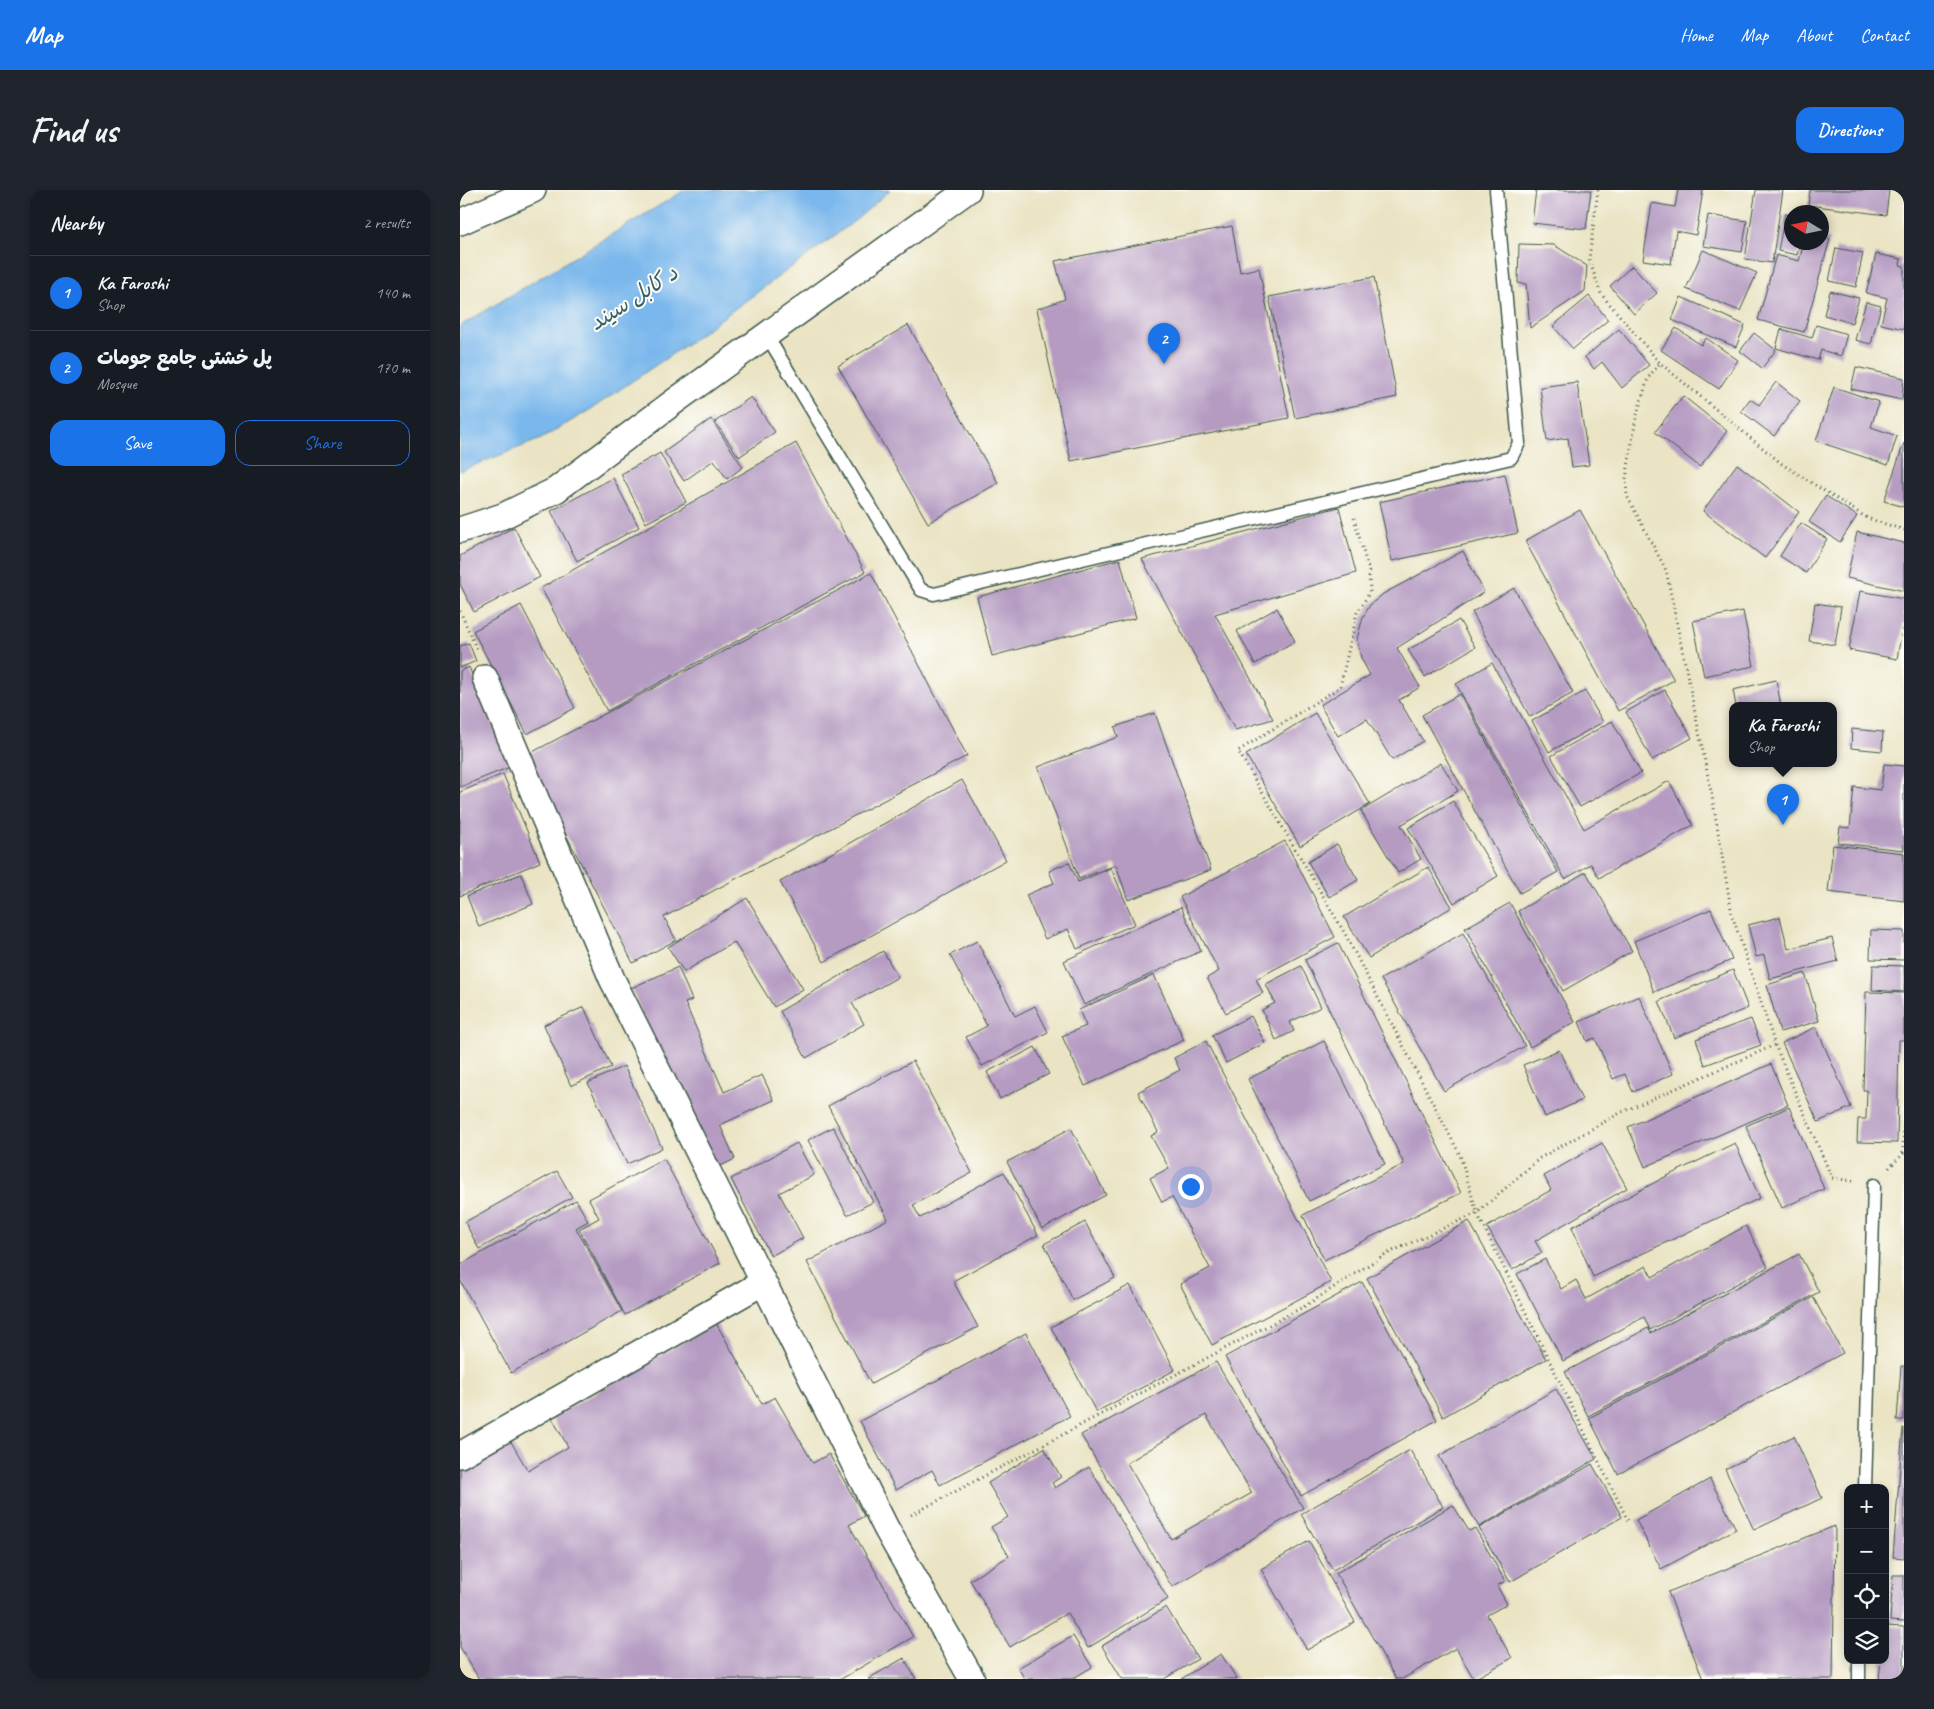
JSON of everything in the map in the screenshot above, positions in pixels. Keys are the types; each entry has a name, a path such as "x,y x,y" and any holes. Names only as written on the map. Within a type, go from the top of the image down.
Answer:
{"street":[{"path":"460,222 533,190"},
{"path":"460,530 504,516 556,490 968,190"},
{"path":"485,678 612,979 762,1283 886,1528 972,1679"},
{"path":"460,1455 762,1283"}],"lane":[{"path":"766,336 921,590 934,594 1511,458 1518,443 1496,190"},
{"path":"1865,1484 1874,1185"},
{"path":"1859,1664 1859,1679"}],"path":[{"path":"1598,190 1589,259 1601,294 1660,363 1782,464 1866,518 1904,530"},
{"path":"1660,363 1648,378 1636,418 1626,479 1627,496 1666,570 1712,796 1732,915 1775,1044 1832,1178 1874,1185 1903,1153 1904,1123"},
{"path":"1349,497 1369,572 1370,592 1357,613 1340,688 1238,751 1344,932 1408,1052 1460,1155 1478,1213 1629,1522"},
{"path":"460,611 482,661 485,678"},
{"path":"886,1528 1305,1306 1384,1255 1478,1213 1540,1158 1620,1113 1775,1044"}],"water":[{"name":"د کابل سيند","path":"685,190 890,190 856,220 684,346 593,408 541,439 460,471 460,326"}],"building":[{"path":"1536,190 1591,190 1586,229 1532,223"},
{"path":"1678,190 1703,190 1696,235 1676,231 1671,264 1643,260 1652,203 1675,207"},
{"path":"1756,190 1783,190 1772,263 1745,259"},
{"path":"1810,190 1889,190 1886,215 1829,208 1829,205 1808,205"},
{"path":"1708,215 1747,221 1742,252 1703,246"},
{"path":"1784,219 1784,250 1798,250 1797,255 1778,251"},
{"path":"1232,226 1240,272 1259,268 1289,418 1071,461 1037,309 1065,299 1055,261"},
{"path":"1519,244 1554,245 1587,266 1585,291 1530,328 1526,284 1518,283"},
{"path":"1836,248 1863,253 1856,287 1829,281"},
{"path":"1703,250 1757,273 1740,311 1686,289"},
{"path":"1802,250 1827,250 1804,332 1758,320 1776,255 1799,261"},
{"path":"1876,254 1901,259 1900,265 1904,266 1904,329 1881,324 1887,298 1866,293"},
{"path":"1632,266 1657,293 1634,314 1610,286"},
{"path":"1374,277 1397,397 1295,418 1269,297"},
{"path":"1830,291 1859,298 1852,323 1824,315"},
{"path":"1589,296 1608,320 1573,349 1553,326"},
{"path":"1681,297 1745,325 1736,347 1672,320"},
{"path":"1866,302 1881,306 1871,344 1855,340"},
{"path":"908,325 998,483 928,523 838,366"},
{"path":"1816,325 1847,334 1841,356 1821,350 1818,360 1776,348 1781,329 1812,338"},
{"path":"1676,328 1701,345 1706,338 1738,360 1719,389 1661,350"},
{"path":"1619,329 1649,365 1622,388 1602,362 1594,369 1585,357"},
{"path":"1754,333 1776,350 1762,368 1740,351"},
{"path":"1856,367 1904,378 1902,400 1851,389"},
{"path":"1577,382 1589,465 1572,467 1568,438 1547,441 1540,387"},
{"path":"1776,382 1800,401 1774,436 1741,411 1750,399 1759,405"},
{"path":"1834,387 1879,402 1871,427 1897,436 1888,465 1816,441"},
{"path":"1683,396 1727,431 1700,467 1655,432"},
{"path":"751,397 775,432 739,457 715,422"},
{"path":"711,419 743,467 727,479 714,460 684,481 664,452"},
{"path":"796,443 865,572 607,711 541,588"},
{"path":"1904,443 1904,507 1884,501"},
{"path":"660,453 686,502 646,523 621,474"},
{"path":"1737,464 1799,512 1765,558 1703,511"},
{"path":"1505,474 1518,533 1392,561 1379,502"},
{"path":"613,478 639,527 577,561 551,511"},
{"path":"1826,496 1857,516 1840,542 1809,522"},
{"path":"1339,507 1356,573 1215,614 1273,719 1235,730 1142,559"},
{"path":"1580,510 1674,680 1618,711 1525,541"},
{"path":"1801,523 1827,539 1806,573 1780,556"},
{"path":"514,527 540,577 474,612 460,584 460,556"},
{"path":"1857,532 1904,543 1904,591 1847,578"},
{"path":"1463,551 1484,592 1397,648 1420,687 1399,700 1423,741 1392,760 1367,719 1338,736 1320,705 1370,675 1361,658 1357,639 1363,617 1370,605 1383,594"},
{"path":"1120,559 1136,618 992,656 977,597"},
{"path":"871,573 967,756 664,917 676,940 633,963 525,756"},
{"path":"1514,588 1573,693 1530,717 1472,612"},
{"path":"1860,591 1904,599 1904,618 1897,659 1849,650"},
{"path":"1815,603 1841,607 1835,645 1809,641"},
{"path":"521,605 575,708 527,734 473,631"},
{"path":"1277,608 1295,641 1255,664 1237,631"},
{"path":"1743,611 1754,666 1704,676 1693,621"},
{"path":"1459,620 1475,647 1425,677 1408,650"},
{"path":"469,643 476,661 460,668 460,646"},
{"path":"1492,663 1584,829 1669,781 1693,825 1599,878 1591,864 1565,879 1456,684"},
{"path":"469,667 510,767 460,787 460,671"},
{"path":"1776,680 1780,702 1735,702 1733,690"},
{"path":"1665,690 1692,738 1652,760 1626,712"},
{"path":"1585,691 1603,722 1549,752 1532,721"},
{"path":"1460,694 1558,872 1520,893 1422,715"},
{"path":"1155,713 1211,870 1128,900 1116,865 1079,879 1038,767 1118,737 1115,727"},
{"path":"1315,713 1370,804 1300,846 1246,755"},
{"path":"1612,721 1641,773 1580,807 1551,756"},
{"path":"1852,729 1883,732 1882,751 1851,748"},
{"path":"1441,763 1458,791 1401,825 1421,859 1398,873 1361,811"},
{"path":"1884,764 1904,766 1904,850 1838,843 1840,827 1850,828 1854,787 1881,790"},
{"path":"503,774 540,862 460,896 460,792"},
{"path":"962,780 1006,860 824,962 780,882"},
{"path":"1453,801 1498,876 1454,903 1408,828"},
{"path":"1285,841 1335,937 1256,979 1263,993 1226,1013 1207,978 1219,971 1180,897"},
{"path":"1337,844 1358,880 1329,897 1308,862"},
{"path":"1833,845 1904,853 1904,901 1828,892"},
{"path":"1069,862 1078,882 1111,868 1135,924 1077,949 1068,929 1045,939 1026,895 1054,883 1049,871"},
{"path":"1428,867 1452,907 1369,958 1344,917"},
{"path":"1586,872 1632,951 1563,991 1518,911"},
{"path":"521,874 533,904 479,927 467,896"},
{"path":"747,898 803,989 774,1007 734,942 684,972 668,947"},
{"path":"1510,903 1575,1022 1530,1047 1465,928"},
{"path":"1181,907 1201,951 1084,1005 1064,961"},
{"path":"1711,909 1732,960 1654,992 1634,941"},
{"path":"1780,917 1788,949 1832,938 1838,961 1770,979 1764,955 1756,957 1748,925"},
{"path":"1871,930 1904,931 1904,960 1870,959"},
{"path":"1463,933 1525,1046 1444,1091 1381,979"},
{"path":"977,941 1015,1016 1035,1006 1048,1032 982,1066 966,1037 987,1026 950,955"},
{"path":"1338,943 1461,1193 1324,1260 1303,1215 1404,1164 1305,960"},
{"path":"883,951 898,977 852,1003 864,1024 806,1058 780,1011"},
{"path":"1873,965 1904,966 1904,992 1872,990"},
{"path":"1301,966 1321,1007 1290,1022 1294,1031 1276,1040 1262,1010 1275,1003 1266,984"},
{"path":"678,967 692,1000 685,1003 724,1092 762,1075 774,1100 720,1125 735,1159 712,1170 631,988"},
{"path":"1733,970 1748,1008 1674,1038 1659,1001"},
{"path":"1805,973 1819,1021 1780,1032 1767,985"},
{"path":"1154,975 1184,1040 1085,1086 1062,1036 1086,1026 1079,1010"},
{"path":"1866,992 1904,993 1904,1040 1899,1040 1897,1143 1857,1142 1858,1119 1866,1119 1867,1090 1863,1090"},
{"path":"1639,996 1673,1074 1633,1092 1625,1074 1613,1079 1595,1038 1587,1041 1579,1022"},
{"path":"584,1007 611,1067 571,1086 544,1025"},
{"path":"1251,1016 1265,1043 1226,1063 1212,1035"},
{"path":"1751,1019 1761,1045 1705,1065 1696,1039"},
{"path":"1816,1027 1851,1107 1818,1122 1782,1043"},
{"path":"1206,1041 1331,1282 1212,1345 1180,1284 1210,1268 1172,1197 1162,1202 1150,1178 1169,1168 1151,1136 1158,1132 1138,1092 1180,1070 1174,1058"},
{"path":"1324,1041 1385,1164 1309,1201 1248,1079"},
{"path":"1035,1047 1049,1074 1000,1099 987,1072"},
{"path":"1559,1050 1582,1100 1545,1117 1523,1065"},
{"path":"913,1061 972,1173 913,1205 920,1218 1004,1172 1038,1235 953,1281 978,1327 871,1384 807,1262 888,1219 828,1106"},
{"path":"1771,1064 1788,1105 1645,1167 1628,1127"},
{"path":"624,1066 662,1148 627,1164 588,1083"},
{"path":"1789,1107 1824,1189 1782,1208 1746,1126"},
{"path":"833,1127 873,1202 847,1215 808,1140"},
{"path":"1071,1128 1106,1195 1042,1229 1007,1162"},
{"path":"797,1143 814,1175 779,1193 803,1238 771,1256 731,1179"},
{"path":"1602,1143 1627,1188 1535,1241 1542,1253 1512,1270 1487,1227 1551,1190 1544,1176"},
{"path":"1735,1143 1760,1198 1593,1277 1572,1227 1663,1178"},
{"path":"664,1159 720,1263 625,1315 579,1229 599,1218 589,1199"},
{"path":"557,1171 572,1197 479,1249 465,1222"},
{"path":"576,1200 588,1221 576,1228 622,1311 511,1373 460,1280 460,1265"},
{"path":"1469,1221 1546,1359 1443,1417 1367,1278"},
{"path":"1085,1222 1115,1278 1073,1300 1044,1244"},
{"path":"1746,1226 1768,1267 1650,1330 1644,1317 1563,1361 1517,1274 1545,1259 1561,1289 1576,1280 1586,1299 1646,1266 1652,1277"},
{"path":"1799,1254 1819,1292 1588,1416 1565,1372 1648,1328 1651,1333"},
{"path":"1362,1282 1437,1420 1301,1496 1225,1357"},
{"path":"1130,1285 1175,1370 1096,1412 1051,1327"},
{"path":"1813,1297 1843,1353 1618,1474 1589,1418"},
{"path":"716,1323 762,1404 775,1397 813,1463 829,1454 864,1516 849,1525 913,1637 841,1679 479,1679 460,1647 460,1469 510,1440 528,1471 568,1447 552,1418"},
{"path":"1026,1333 1070,1416 940,1485 932,1470 896,1490 860,1421"},
{"path":"1216,1362 1303,1508 1172,1587 1081,1435","holes":["1206,1415 1252,1493 1171,1539 1127,1463"]},
{"path":"1901,1366 1904,1366 1904,1420 1897,1420"},
{"path":"1556,1389 1596,1459 1479,1527 1439,1456"},
{"path":"1904,1428 1904,1558 1893,1557"},
{"path":"1794,1436 1822,1498 1754,1530 1725,1469"},
{"path":"1044,1448 1061,1477 1052,1483 1055,1488 1089,1467 1168,1599 1088,1648 1067,1613 1010,1647 970,1580 1009,1556 991,1527 1008,1517 988,1483"},
{"path":"1410,1450 1443,1507 1333,1570 1301,1514"},
{"path":"1592,1464 1622,1517 1510,1582 1479,1528"},
{"path":"1710,1479 1736,1529 1661,1569 1636,1520"},
{"path":"1453,1505 1469,1531 1475,1528 1505,1581 1497,1586 1507,1604 1487,1615 1512,1658 1474,1679 1456,1648 1402,1679 1396,1679 1336,1573"},
{"path":"1835,1526 1833,1679 1703,1679 1668,1592"},
{"path":"1309,1541 1355,1622 1307,1650 1261,1569"},
{"path":"1893,1575 1904,1575 1904,1622 1890,1621"},
{"path":"1166,1607 1198,1659 1164,1679 1122,1679 1102,1646"},
{"path":"1889,1626 1904,1627 1904,1679 1879,1679 1881,1664 1889,1664"},
{"path":"1073,1636 1092,1667 1072,1679 1025,1679 1018,1668"},
{"path":"1221,1654 1237,1679 1181,1679"},
{"path":"904,1658 916,1679 868,1679"}],"place":[{"name":"پل خشتی جامع جومات","path":"1164,364"},
{"name":"Ka Faroshi","path":"1783,825"}]}
